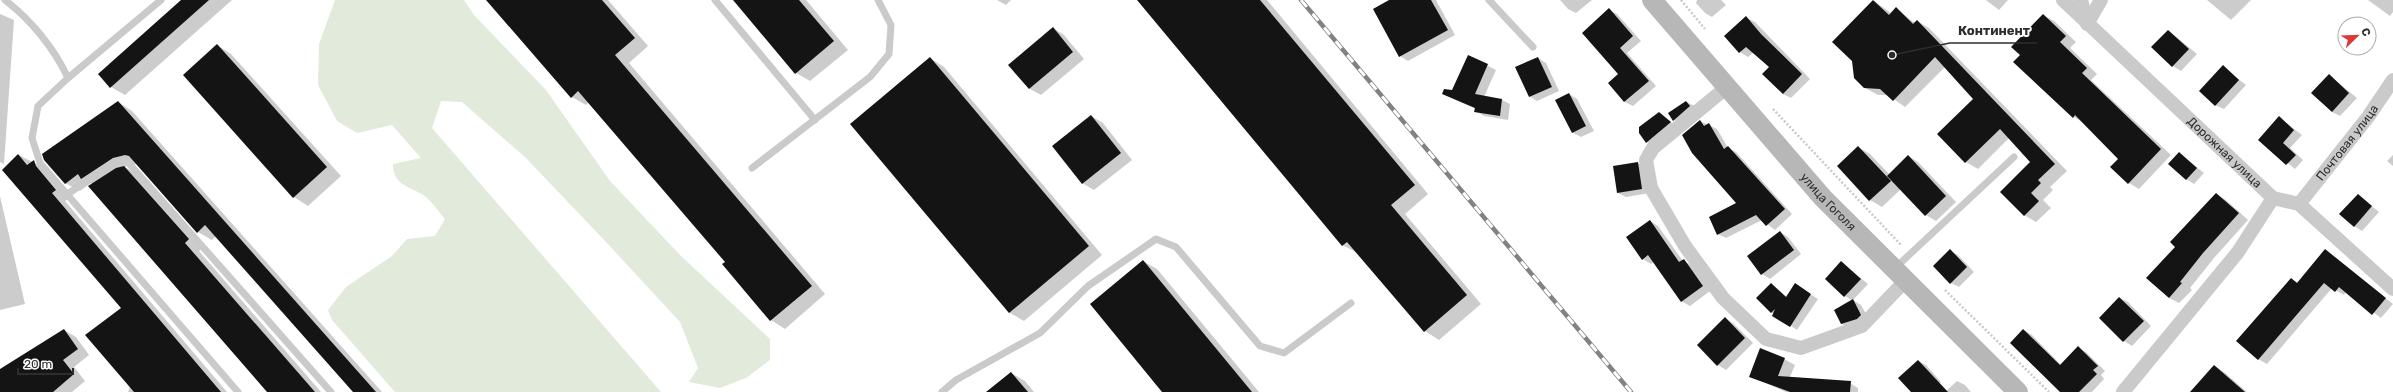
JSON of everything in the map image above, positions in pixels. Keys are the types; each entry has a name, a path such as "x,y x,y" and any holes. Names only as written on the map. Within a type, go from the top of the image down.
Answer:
{"main road":[{"name":"улица Гоголя","path":"1652,0 1823,198 2018,392"}],"street":[{"name":"Дорожная улица","path":"2064,0 2087,24 2272,198"},
{"path":"2081,0 2087,24"},
{"path":"2087,24 2101,0"},
{"name":"Почтовая улица","path":"2299,204 2368,117 2393,80"},
{"path":"1727,86 1653,148 1646,160 1651,188 1685,246 1723,298 1766,340 1801,348 1862,326 1900,275"},
{"path":"2124,392 2238,252 2272,198 2299,204 2393,289"}],"lane":[{"path":"5,0 18,10 47,44 58,58 68,78"},
{"path":"162,0 68,78 38,106 32,138 40,163 66,195 238,392"},
{"path":"715,0 815,120"},
{"path":"752,168 870,77 889,54 891,25 878,0"},
{"path":"1489,0 1533,47"},
{"path":"1900,275 1910,255 2014,157"},
{"path":"66,195 114,163 126,160 332,392"},
{"path":"942,392 956,380 1040,333 1088,286 1156,239 1176,247 1260,346 1284,353 1351,302"}],"path":[{"path":"1681,0 1706,30"},
{"path":"1772,107 1910,255"},
{"path":"1942,286 2049,392"}],"green space":[{"path":"335,0 464,0 474,15 546,90 610,181 680,255 770,339 770,360 746,378 720,388 689,382 698,368 680,322 525,157 462,102 441,101 432,128 661,392 395,392 332,320 328,310 346,287 392,256 407,239 435,236 445,219 426,197 404,185 396,177 393,164 421,158 392,125 357,133 337,121 318,85 319,44"}],"building":[{"path":"181,0 209,0 110,88 98,74"},
{"path":"486,0 602,0 635,38 615,55 812,286 770,321 722,264 725,262 578,91 571,98"},
{"path":"733,0 799,0 834,41 795,74"},
{"path":"1137,0 1260,0 1415,185 1391,205 1467,295 1424,332 1347,242 1342,246"},
{"path":"1389,0 1431,0 1448,30 1399,57 1373,9"},
{"path":"1873,0 1889,15 1896,7 1913,24 1917,20 2055,164 2038,180 2041,183 2031,193 2039,201 2024,216 2000,192 2030,162 2000,129 1965,163 1937,134 1973,99 1935,57 1893,101 1880,89 1864,88 1854,78 1852,61 1832,42"},
{"path":"1609,8 1633,36 1620,48 1649,81 1624,102 1608,83 1618,74 1582,33"},
{"path":"2043,14 2066,36 2060,42 2087,68 2082,73 2161,149 2128,184 2110,167 2118,159 2075,115 2073,118 2013,62 2020,55 2011,47"},
{"path":"1746,16 1761,34 1802,74 1783,94 1762,74 1769,67 1746,47 1739,53 1724,36"},
{"path":"1053,27 1073,52 1029,89 1008,65"},
{"path":"2168,30 2189,49 2172,67 2151,47"},
{"path":"217,44 327,167 293,198 183,75"},
{"path":"1468,55 1488,64 1475,94 1502,99 1500,116 1474,112 1475,108 1442,94 1444,89 1452,90"},
{"path":"930,57 1089,246 1009,313 850,124"},
{"path":"1538,57 1552,87 1529,97 1515,67"},
{"path":"2223,65 2239,80 2215,106 2199,91"},
{"path":"2329,74 2349,93 2332,112 2311,93"},
{"path":"1569,93 1586,126 1572,133 1555,100"},
{"path":"118,101 376,392 353,392 205,225 197,233 129,156 125,155 113,158 81,179 78,174 65,184 44,160 42,154"},
{"path":"1686,101 1690,106 1673,121 1668,113"},
{"path":"1659,112 1671,122 1646,143 1639,133 1639,127"},
{"path":"1091,115 1121,153 1082,184 1052,146"},
{"path":"2279,116 2294,130 2283,143 2296,155 2286,165 2258,140"},
{"path":"1700,120 1704,126 1709,123 1724,149 1728,146 1785,209 1766,226 1756,215 1717,235 1709,217 1736,203 1692,153 1682,135"},
{"path":"1858,146 1891,181 1869,201 1837,166"},
{"path":"2179,152 2197,168 2186,180 2168,164"},
{"path":"18,154 27,165 34,160 36,166 56,190 52,193 221,392 134,392 85,335 121,308 2,170"},
{"path":"1908,155 1946,196 1925,216 1887,176"},
{"path":"1638,162 1642,189 1617,193 1613,166"},
{"path":"124,166 189,239 185,243 315,392 267,392 88,186 116,168"},
{"path":"2216,193 2239,213 2203,253 2180,282 2182,283 2169,298 2146,278 2175,247 2170,242"},
{"path":"2358,194 2372,206 2354,227 2339,214"},
{"path":"1650,220 1679,262 1684,259 1703,286 1681,302 1648,255 1642,260 1626,237"},
{"path":"1780,231 1794,250 1761,275 1747,256"},
{"path":"1950,249 1967,267 1950,284 1933,266"},
{"path":"2325,249 2386,298 2372,315 2339,287 2335,292 2324,283 2258,360 2236,341 2291,278 2297,283"},
{"path":"1143,260 1252,392 1162,392 1090,304"},
{"path":"1841,261 1861,279 1844,297 1825,279"},
{"path":"1771,283 1786,297 1795,283 1811,294 1790,327 1772,316 1775,309 1771,313 1756,298"},
{"path":"2119,297 2144,321 2123,342 2099,318"},
{"path":"1853,299 1861,315 1857,319 1841,324 1834,310"},
{"path":"1725,317 1745,338 1717,366 1697,345"},
{"path":"64,329 78,349 63,360 74,374 53,392 0,392 0,369"},
{"path":"2023,329 2060,365 2078,346 2098,366 2093,370 2097,374 2079,392 2060,392 2010,343"},
{"path":"1760,348 1785,358 1778,376 1851,381 1850,392 1790,392 1749,377"},
{"path":"1918,360 1948,392 1911,392 1898,378"},
{"path":"2214,365 2245,392 2190,392"},
{"path":"1011,372 1028,392 986,392"}],"railway":[{"path":"1301,0 1631,392"}],"place":[{"name":"Континент","path":"1892,55"}]}
